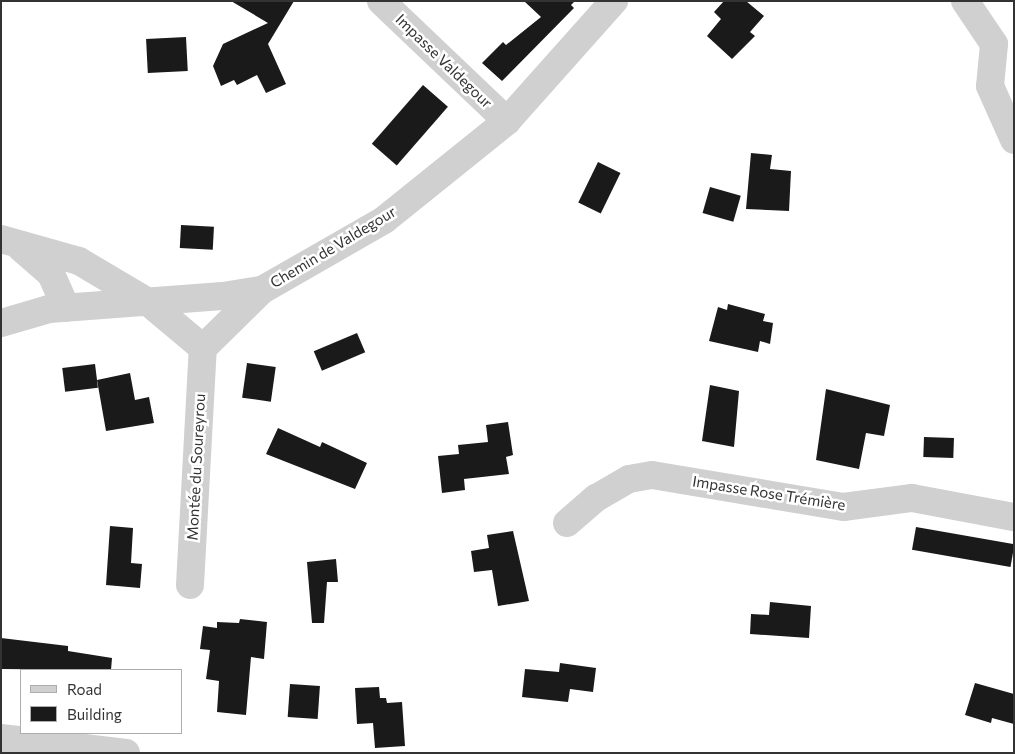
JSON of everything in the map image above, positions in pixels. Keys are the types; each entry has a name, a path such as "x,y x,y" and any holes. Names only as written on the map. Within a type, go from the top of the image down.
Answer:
{"street":[{"name":"Impasse Valdegour","path":"381,1 506,121"},
{"name":"Chemin de Valdegour","path":"1,323 49,309 148,302 262,290 384,220 506,121 614,1"},
{"path":"965,1 994,44 990,86 1014,140"},
{"path":"9,242 79,261 148,302 203,348 262,290"},
{"path":"9,242 51,274 66,308"},
{"name":"Montée du Soureyrou","path":"190,585 203,348"},
{"name":"Impasse Rose Trémière","path":"567,523 596,498 629,480 652,475 843,507 912,498 1014,517"},
{"path":"1,738 126,753"}],"building":[{"path":"231,1 294,1 268,44 286,84 266,93 257,75 237,85 234,80 221,86 213,66 223,44 268,23"},
{"path":"524,1 575,1 571,5 574,8 502,81 482,63 503,42 506,45 541,17"},
{"path":"724,1 746,1 764,16 750,32 755,36 732,59 707,36 721,19 714,12"},
{"path":"186,37 188,71 148,73 146,39"},
{"path":"423,85 448,107 397,166 372,144"},
{"path":"751,153 772,155 770,169 791,171 789,211 746,209"},
{"path":"598,162 620,173 601,213 578,202"},
{"path":"710,187 741,196 733,222 703,213"},
{"path":"181,225 214,227 213,250 180,248"},
{"path":"728,304 765,314 763,321 773,323 770,344 760,341 758,352 709,341 718,307 727,310"},
{"path":"357,333 365,352 322,371 314,351"},
{"path":"247,363 276,367 271,402 242,398"},
{"path":"95,364 98,388 65,392 62,368"},
{"path":"130,373 135,400 149,397 154,423 106,431 97,380"},
{"path":"710,385 739,391 734,447 702,441"},
{"path":"826,389 890,405 884,436 866,433 859,469 816,460"},
{"path":"508,422 513,455 506,457 509,474 464,479 465,490 442,493 438,456 459,454 458,445 488,442 486,425"},
{"path":"278,428 320,447 322,442 367,463 355,489 266,454"},
{"path":"924,437 954,438 953,458 923,457"},
{"path":"110,526 133,528 131,563 142,564 140,588 106,585"},
{"path":"916,527 1014,544 1010,567 912,550"},
{"path":"513,531 529,601 498,606 492,570 474,572 471,551 489,548 487,535"},
{"path":"336,559 338,582 327,582 324,623 312,623 307,562"},
{"path":"770,602 811,606 809,638 750,634 751,614 769,615"},
{"path":"240,619 267,622 264,659 251,657 246,715 217,712 219,681 206,679 210,650 200,649 203,626 217,628 217,622 239,623"},
{"path":"1,638 68,646 68,651 112,658 111,669 1,669"},
{"path":"560,663 596,668 593,692 570,689 568,702 522,697 525,669 559,672"},
{"path":"975,683 1014,694 1014,724 992,718 991,723 965,715"},
{"path":"290,684 320,686 318,719 288,717"},
{"path":"379,687 380,698 386,698 387,703 402,702 405,746 375,748 373,723 357,724 355,688"}]}
